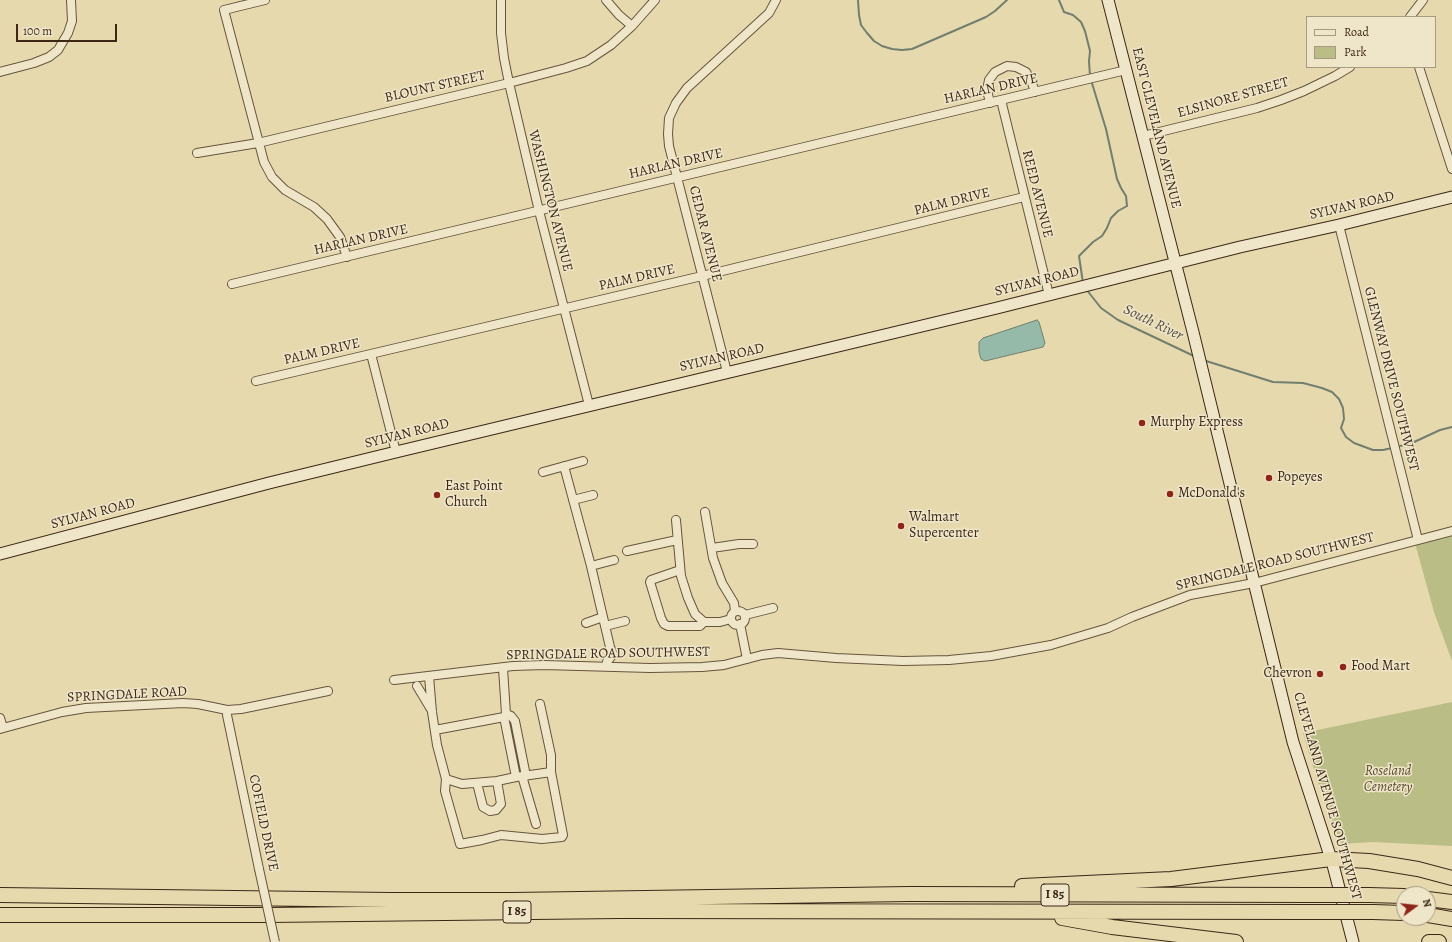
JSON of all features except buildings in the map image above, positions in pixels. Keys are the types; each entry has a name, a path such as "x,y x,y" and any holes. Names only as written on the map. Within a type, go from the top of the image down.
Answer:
{"highway":[{"path":"909,894 1058,884 1171,879 1331,859 1369,861 1418,869 1452,878"},
{"name":"I 85","path":"0,895 390,900 513,900 909,894 1396,896"},
{"path":"1436,900 1452,902"},
{"name":"I 85","path":"0,915 261,915 620,911 1396,913"},
{"path":"1034,911 1067,919 1112,927 1236,942"},
{"path":"1436,916 1452,919"},
{"path":"1429,942 1439,942"}],"main road":[{"name":"EAST CLEVELAND AVENUE","path":"1108,0 1175,263"},
{"name":"SYLVAN ROAD","path":"0,554 274,482 396,452 1452,197"},
{"name":"CLEVELAND AVENUE SOUTHWEST","path":"1175,263 1293,742 1331,859 1353,942"}],"street":[{"path":"0,72 34,63 58,50 66,37 72,21 71,0"},
{"path":"265,0 224,10 264,162 272,177 285,190 314,207 327,219 340,237 347,257"},
{"name":"WASHINGTON AVENUE","path":"501,0 501,33 509,83 563,309 589,405"},
{"path":"606,0 619,15 632,26"},
{"name":"BLOUNT STREET","path":"197,152 258,143 566,68 587,61 611,46 632,26 655,0"},
{"name":"CEDAR AVENUE","path":"726,372 669,146 669,118 676,103 687,88 769,13 776,0"},
{"path":"1411,16 1423,0"},
{"path":"990,103 987,90 989,80 995,72 1006,66 1016,67 1026,72 1035,92"},
{"name":"ELSINORE STREET","path":"1143,136 1250,110 1281,100 1304,91 1348,68"},
{"path":"1419,68 1452,169"},
{"name":"HARLAN DRIVE","path":"232,284 1126,70"},
{"name":"REED AVENUE","path":"1001,100 1049,295"},
{"name":"PALM DRIVE","path":"256,381 702,276 1024,197"},
{"name":"GLENWAY DRIVE SOUTHWEST","path":"1339,225 1418,540"},
{"path":"371,354 396,452"},
{"path":"543,472 583,461"},
{"path":"564,466 591,566 610,648 605,652 607,664"},
{"path":"573,500 593,495"},
{"path":"705,512 713,558 722,583 734,603 735,611 732,614 731,619"},
{"path":"676,520 680,570 688,598 695,614 704,622 720,622 731,619"},
{"name":"SPRINGDALE ROAD SOUTHWEST","path":"394,680 544,665 607,664 650,668 702,667 724,665 762,655 778,653 836,658 903,661 949,660 991,656 1050,646 1108,628 1132,617 1190,595 1254,583 1452,531"},
{"path":"627,551 677,540"},
{"path":"712,548 739,544 753,544"},
{"path":"591,566 614,560"},
{"path":"680,570 651,580 650,582 661,618 664,624 668,626 700,626 704,622"},
{"path":"745,615 773,608"},
{"path":"735,611 740,611 745,615"},
{"path":"731,619 735,624 740,624 744,622 745,615"},
{"path":"586,622 603,617"},
{"path":"605,626 625,620"},
{"path":"740,624 747,659"},
{"path":"503,668 505,715"},
{"path":"429,676 432,712 446,779 445,791 460,844 501,835 542,840 560,838 563,835 551,772 551,755 540,704"},
{"path":"417,686 432,712"},
{"name":"SPRINGDALE ROAD","path":"1,728 62,712 86,708 183,703 198,704 227,710 241,709 328,691"},
{"name":"COFIELD DRIVE","path":"227,710 275,942"},
{"path":"435,730 505,715 511,716 514,721 521,776 536,824"},
{"path":"0,718 1,728"},
{"path":"446,779 462,784 478,783 551,772"},
{"path":"478,783 483,808 490,811 496,810 501,804 497,781"}],"green space":[{"path":"1452,527 1452,661 1434,612 1413,536"},
{"name":"Roseland Cemetery","path":"1452,702 1452,846 1373,842 1341,844 1318,783 1303,733"}],"shaded area":[{"path":"1037,320 1039,322 1045,343 1043,347 985,361 981,359 979,342 983,338"}],"waterway":[{"name":"South River","path":"858,0 861,25 874,41 882,46 902,50 912,49 986,17 1007,0"},
{"name":"South River","path":"1059,0 1064,12 1073,15 1081,22 1085,31 1090,51 1090,76"},
{"name":"South River","path":"1083,283 1079,256 1093,242 1102,236 1111,218 1118,211 1127,206 1126,196 1117,179 1106,129 1091,80"},
{"name":"South River","path":"1086,289 1101,308 1118,320 1196,357"},
{"name":"South River","path":"1203,360 1273,382 1303,383 1332,392 1339,399 1343,408 1344,419 1341,428 1346,437 1354,443 1373,450 1392,448"},
{"name":"South River","path":"1396,447 1412,443 1440,430 1452,427"}],"place":[{"name":"Murphy Express","path":"1142,423"},
{"name":"Popeyes","path":"1269,478"},
{"name":"McDonald's","path":"1170,494"},
{"name":"East Point Church","path":"437,495"},
{"name":"Walmart Supercenter","path":"901,526"},
{"name":"Food Mart","path":"1343,667"},
{"name":"Chevron","path":"1320,674"}]}
